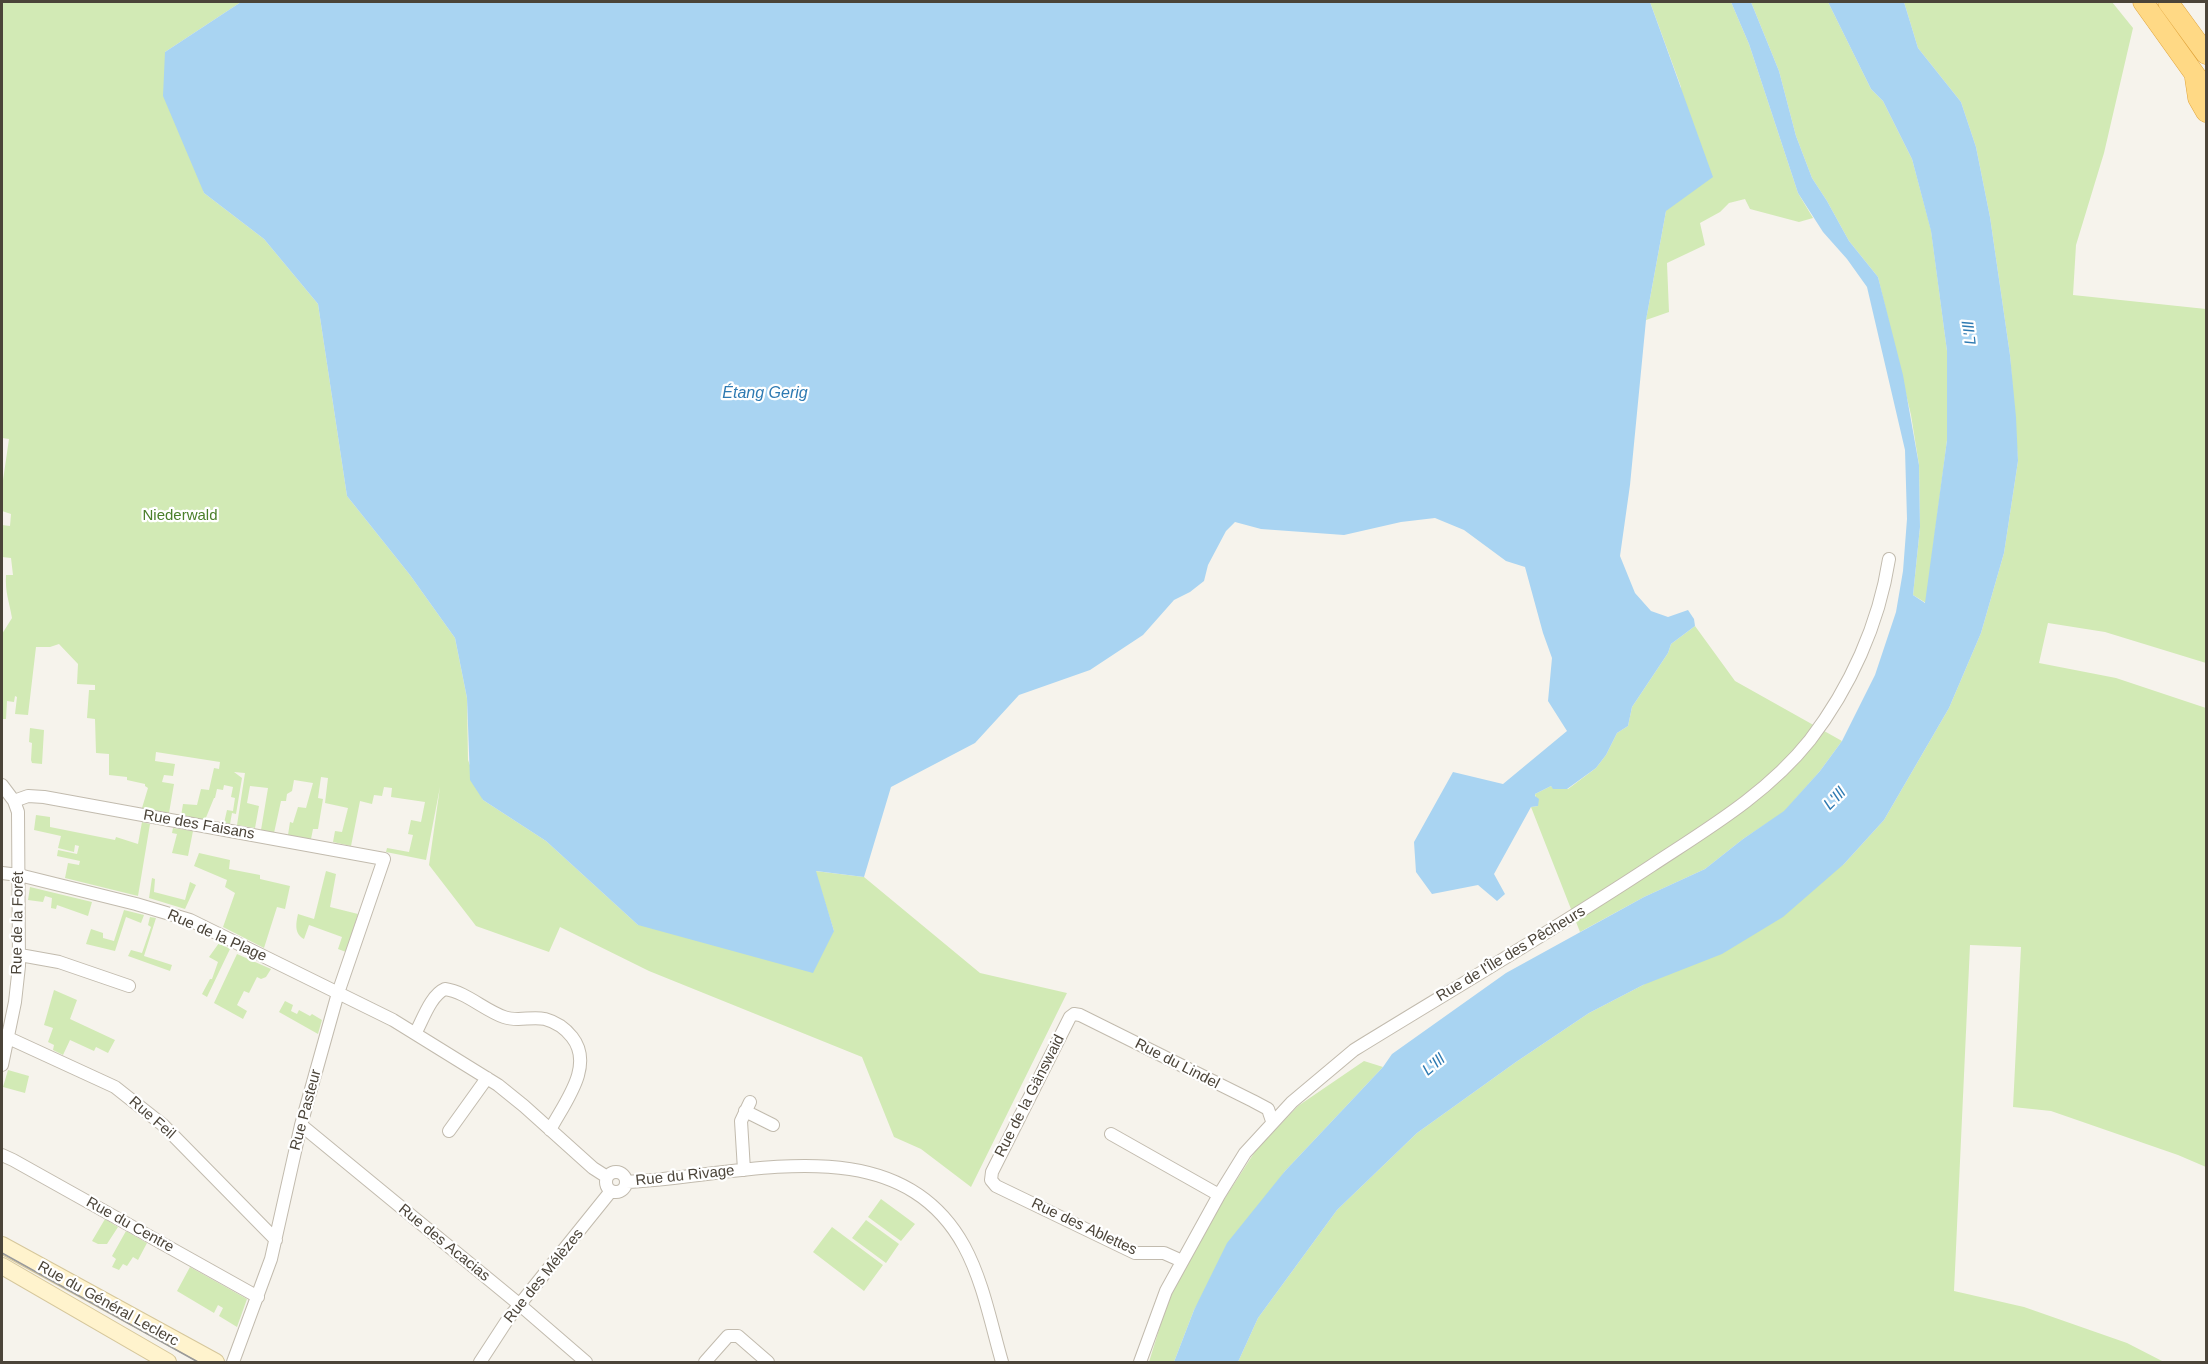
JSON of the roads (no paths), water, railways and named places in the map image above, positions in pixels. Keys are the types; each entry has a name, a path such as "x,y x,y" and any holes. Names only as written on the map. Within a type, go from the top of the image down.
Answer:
{"highway":[{"path":"2143,2 2206,90"},
{"path":"2168,2 2206,54"},
{"path":"2194,72 2198,98 2206,111"}],"main road":[{"name":"Rue du Général Leclerc","path":"2,1245 216,1362"},
{"name":"Rue du Général Leclerc","path":"2,1266 168,1362"}],"street":[{"name":"Rue de l'Île des Pêcheurs","path":"1140,1362 1158,1310 1182,1261 1245,1153 1272,1121 1298,1096 1354,1050 1610,893 1736,811 1769,782 1809,741 1842,695 1879,607 1889,559"},
{"path":"2,785 15,801"},
{"name":"Rue des Faisans","path":"15,801 32,796 44,797 384,859"},
{"name":"Rue de la Forêt","path":"2,1065 4,1037 18,978 20,955 18,819 15,801"},
{"name":"Rue Pasteur","path":"233,1362 258,1297 276,1240 301,1125 339,993 384,859"},
{"name":"Rue de la Plage","path":"2,873 19,875 156,909 190,920 339,993"},
{"path":"20,955 59,962 129,986"},
{"path":"416,1032 435,997 445,989 504,1017 518,1020 537,1018 558,1024 571,1035 578,1046 580,1069 550,1130"},
{"path":"339,993 416,1032 487,1078 524,1106 593,1168 607,1177"},
{"name":"Rue du Lindel","path":"1074,1014 1268,1109 1272,1121"},
{"name":"Rue de la Gänswaid","path":"991,1180 992,1172 1070,1017 1074,1014"},
{"name":"Rue Feil","path":"4,1037 115,1087 163,1125 276,1240"},
{"path":"449,1131 487,1078"},
{"name":"Rue du Rivage","path":"744,1170 741,1120 748,1107 772,1125"},
{"name":"Rue des Acacias","path":"301,1125 586,1362"},
{"path":"1111,1134 1219,1195"},
{"name":"Rue du Centre","path":"2,1155 258,1297"},
{"name":"Rue du Rivage","path":"626,1182 815,1165 861,1170 904,1186 940,1215 962,1244 976,1276 1002,1362"},
{"path":"618,1172 626,1182 621,1190 611,1191 606,1185 607,1177 618,1172"},
{"name":"Rue des Ablettes","path":"991,1180 996,1186 1135,1253 1164,1253 1182,1261"},
{"name":"Rue des Mélèzes","path":"480,1362 520,1305 600,1208 611,1191"},
{"path":"705,1362 728,1336 738,1336 768,1362"}],"water":[{"name":"Étang Gerig","path":"241,2 1650,2 1713,177 1666,211 1646,320 1630,485 1620,556 1635,593 1651,611 1668,617 1688,610 1694,619 1695,626 1671,644 1668,653 1632,707 1628,726 1617,733 1606,755 1596,768 1567,789 1553,789 1551,786 1535,794 1539,799 1538,806 1531,807 1494,874 1505,894 1497,901 1478,885 1432,894 1416,872 1414,842 1453,772 1503,784 1567,731 1548,701 1552,658 1525,567 1506,561 1464,530 1435,518 1401,522 1344,535 1261,529 1235,522 1226,531 1208,565 1204,581 1190,592 1174,600 1143,635 1090,670 1019,695 975,743 891,787 864,877 816,871 834,931 813,973 638,925 546,841 483,800 470,780 467,698 455,638 410,575 347,496 318,304 264,239 204,193 163,96 165,52"},
{"name":"L'Ill","path":"1731,2 1751,2 1779,71 1796,136 1812,178 1849,241 1878,277 1903,375 1919,465 1920,527 1913,595 1925,603 1947,440 1947,351 1931,231 1912,159 1883,101 1871,89 1828,2 1904,2 1918,48 1961,102 1976,147 1990,217 2010,355 2018,461 2004,553 1981,633 1949,708 1884,820 1844,864 1783,917 1722,954 1643,985 1589,1013 1417,1133 1337,1210 1258,1318 1238,1362 1174,1362 1194,1310 1227,1243 1285,1171 1383,1067 1392,1054 1506,973 1644,897 1705,869 1784,811 1820,771 1842,741 1875,675 1896,612 1903,571 1907,519 1905,450 1867,287 1847,259 1823,232 1798,193 1749,44"}],"tram line":[{"path":"2,1253 198,1362"}],"park label":[{"name":"Niederwald","path":"180,516"}]}
